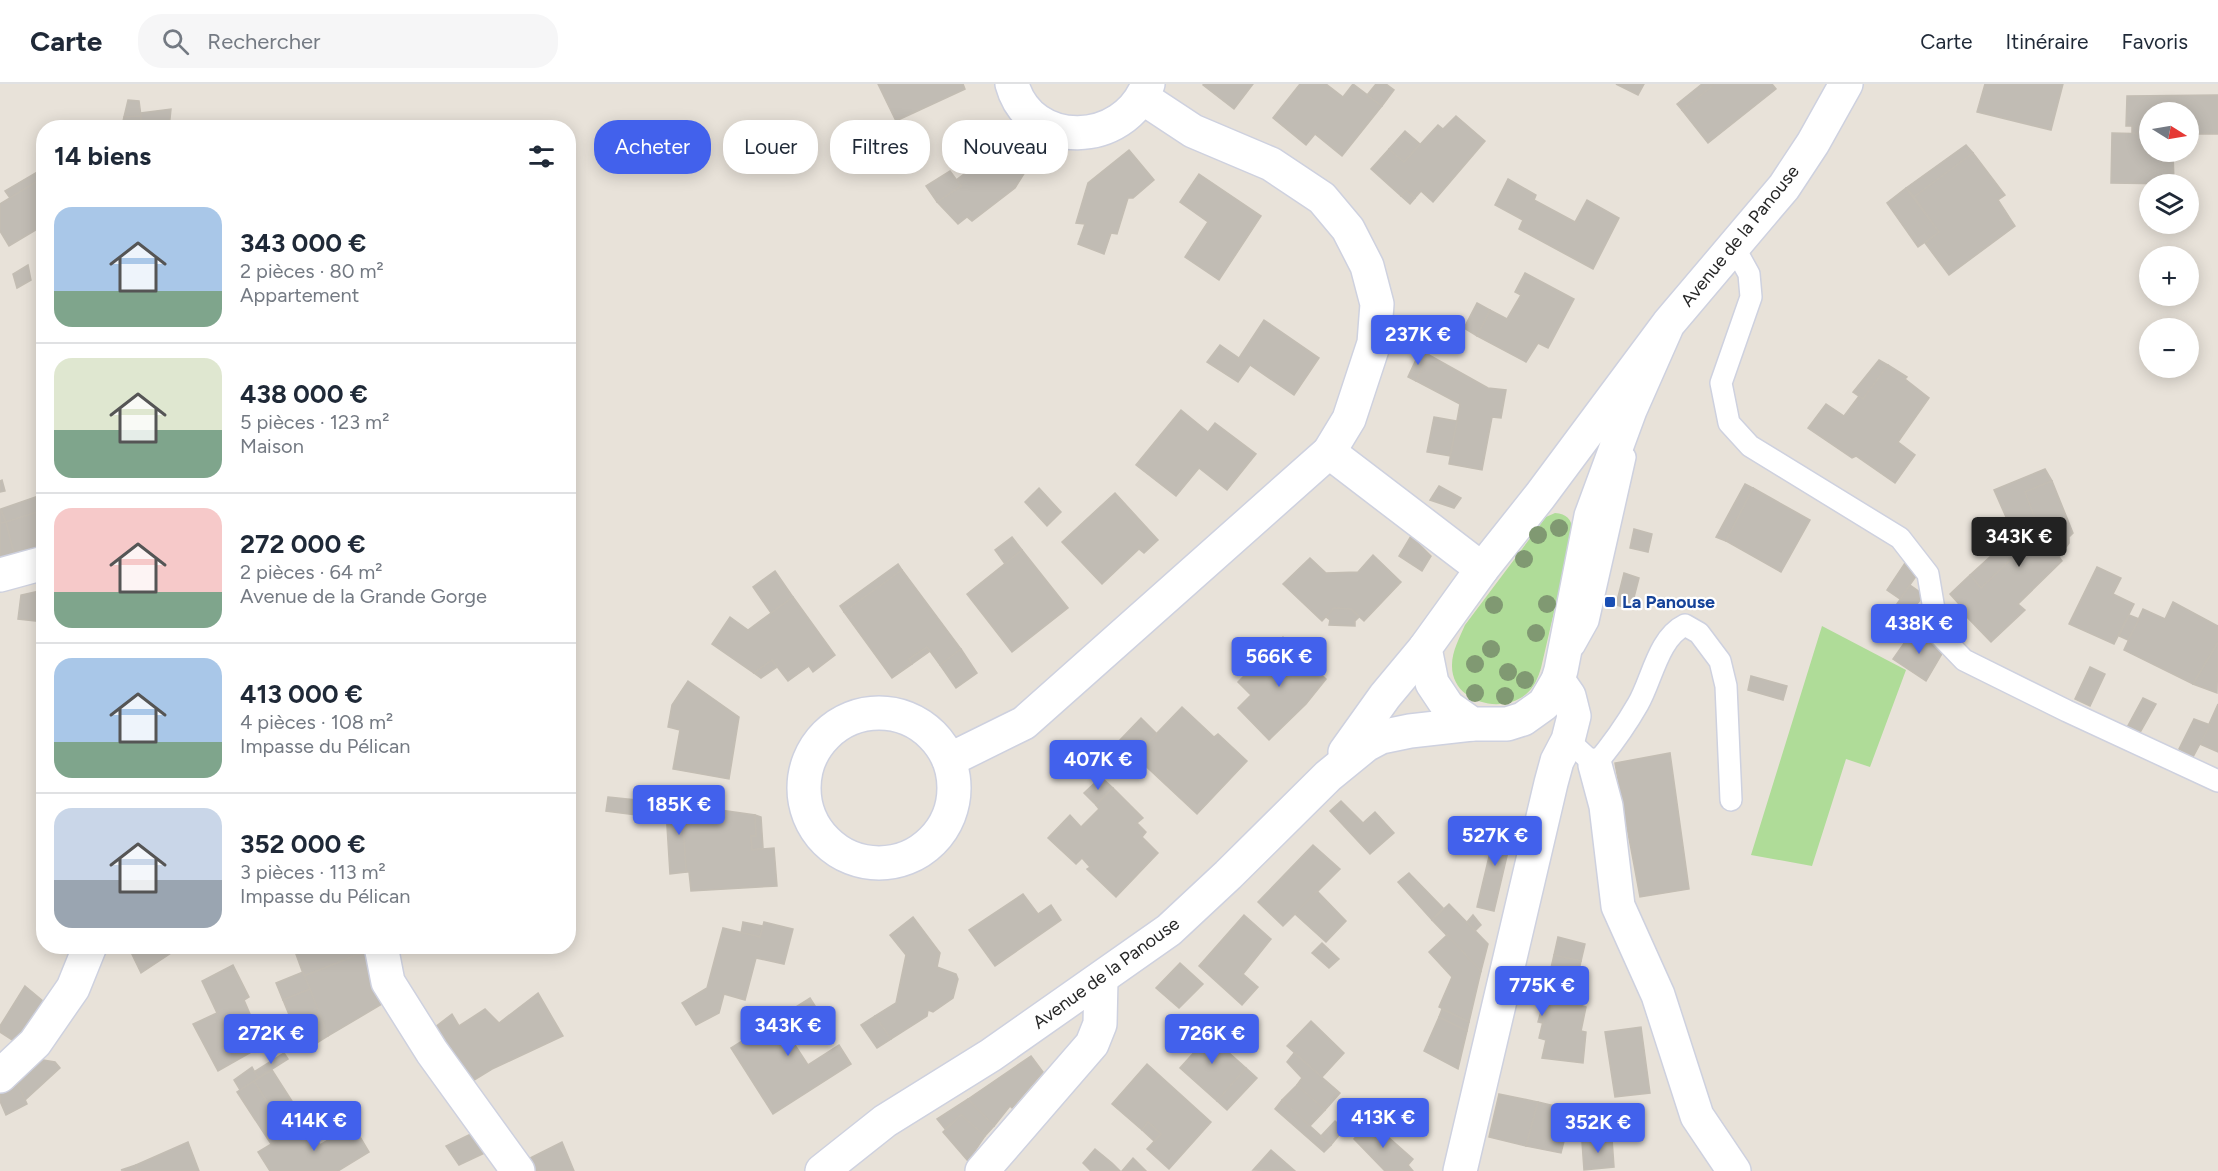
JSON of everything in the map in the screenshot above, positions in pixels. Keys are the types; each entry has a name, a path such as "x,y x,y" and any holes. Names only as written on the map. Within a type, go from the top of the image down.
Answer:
{"street":[{"path":"949,760 1024,723 1329,452 1349,419 1374,343 1377,303 1367,266 1348,230 1322,198 1271,164 1193,131 1145,91 1125,118 1103,130 1091,133 1065,132 1042,123 1029,112 1012,84"},
{"name":"Avenue de la Panouse","path":"1425,648 1482,569 1540,496 1668,324 1784,187 1813,143 1846,84"},
{"name":"Avenue de la Panouse","path":"822,1171 885,1121 992,1055 1169,930 1328,776 1366,745 1381,737 1410,731 1472,724 1507,724 1523,719 1544,704 1559,675 1591,516 1638,391 1668,324"},
{"path":"1329,452 1482,569"},
{"path":"1540,496 1566,495 1584,506 1591,516"},
{"path":"0,575 36,565"},
{"path":"1425,648 1432,683 1448,707 1472,724"},
{"path":"1328,776 1385,696 1425,648"},
{"path":"1460,1171 1562,751 1574,716 1569,696 1559,675"},
{"path":"890,713 915,721 935,738 949,760 955,786 951,811 938,834 919,852 895,862 868,863 844,854 823,838 809,816 804,790 808,764 820,741 840,724 864,714 890,713"},
{"path":"1523,719 1562,751"},
{"path":"1595,765 1606,806 1618,906 1658,995 1696,1116 1734,1171"},
{"path":"0,1076 35,1043 73,988 87,954"},
{"path":"383,954 388,982 432,1052 518,1171"},
{"path":"982,1171 1092,1044 1100,1024 1101,980"}],"lane":[{"path":"1734,247 1749,274 1751,297 1721,383 1729,423 1750,446 1900,538 1928,574 1938,633 1964,660 2218,781"},
{"path":"1559,675 1588,621 1618,496 1638,391"},
{"path":"1562,751 1595,765 1639,703 1665,645 1677,629 1685,625 1699,633 1720,661 1726,686 1731,800"}],"green space":[{"path":"1555,513 1568,518 1573,530 1541,668 1533,686 1525,695 1514,701 1490,704 1478,701 1459,688 1454,677 1452,660 1457,644 1465,625 1546,517"},
{"path":"1822,626 1906,670 1870,767 1846,759 1812,866 1751,855"}],"building":[{"path":"878,84 963,84 965,89 896,120"},
{"path":"1204,84 1253,84 1234,109"},
{"path":"1300,84 1326,84 1343,97 1353,84 1382,106 1342,156 1315,134 1306,145 1273,118"},
{"path":"1376,84 1386,84 1394,90 1382,106 1367,95"},
{"path":"1616,84 1644,84 1638,95"},
{"path":"1702,84 1715,84 1682,110 1677,104"},
{"path":"1715,84 1772,84 1776,89 1708,143 1682,110"},
{"path":"1985,84 2063,84 2051,130 1977,112"},
{"path":"2218,95 2218,134 2199,134 2199,102 2139,102 2139,133 2132,133 2132,126 2126,126 2127,96"},
{"path":"128,100 139,101 141,116 124,117"},
{"path":"171,109 170,120 141,120 141,113"},
{"path":"141,116 141,120 123,120 124,117"},
{"path":"1456,116 1485,141 1433,202 1421,191 1415,198 1406,190 1401,196 1371,169 1389,149 1404,162 1438,125 1443,129"},
{"path":"1405,131 1420,144 1404,162 1389,149"},
{"path":"2112,133 2139,134 2139,162 2173,162 2174,174 2139,174 2139,183 2111,183"},
{"path":"1966,145 1973,153 1914,197 1906,188"},
{"path":"1129,150 1154,180 1133,198 1128,198 1117,234 1111,233 1104,254 1078,244 1085,224 1076,223 1088,183"},
{"path":"1973,153 2005,195 1998,200 2015,226 1949,275 1925,243 1939,232 1914,197"},
{"path":"36,173 36,182 10,198 5,191"},
{"path":"945,174 952,174 961,186 937,202 926,186"},
{"path":"964,174 1024,174 1015,188 972,221 967,217 958,224 937,202 961,186 956,180"},
{"path":"1199,174 1261,216 1219,280 1185,257 1208,222 1180,202"},
{"path":"1508,179 1536,195 1534,200 1575,222 1587,200 1619,218 1593,269 1519,229 1523,220 1495,205"},
{"path":"36,182 36,230 9,246 0,231 0,204"},
{"path":"1906,188 1939,232 1918,247 1887,203"},
{"path":"1406,190 1415,198 1410,204 1401,196"},
{"path":"28,265 31,280 17,288 13,274"},
{"path":"1525,273 1574,299 1548,348 1538,343 1526,362 1477,336 1490,310 1507,319 1521,295 1515,292"},
{"path":"1477,303 1490,310 1477,336 1464,328"},
{"path":"1264,320 1319,358 1294,395 1250,365 1238,382 1207,362 1220,345 1239,358"},
{"path":"1420,351 1429,355 1416,381 1408,377"},
{"path":"1429,355 1488,388 1506,390 1501,418 1492,417 1482,470 1449,464 1460,404 1416,381"},
{"path":"1879,360 1888,365 1863,399 1853,392"},
{"path":"1888,365 1907,377 1905,379 1929,398 1898,442 1915,455 1895,483 1856,456 1852,458 1808,428 1826,404 1844,416 1859,396 1863,399"},
{"path":"1181,410 1208,432 1215,423 1256,454 1227,490 1199,468 1176,496 1136,465"},
{"path":"1434,417 1457,421 1450,456 1427,452"},
{"path":"2045,469 2052,481 2025,492 2040,532 1981,588 1970,575 2014,535 1994,490"},
{"path":"2,480 5,491 0,492 0,481"},
{"path":"2052,481 2073,533 2059,557 2062,561 2018,604 2025,610 1991,642 1965,615 1967,613 1950,594 1970,575 1981,588 2040,532 2025,492"},
{"path":"1745,484 1753,488 1726,541 1716,537"},
{"path":"1439,486 1461,498 1454,508 1430,500"},
{"path":"1039,488 1061,512 1047,526 1025,502"},
{"path":"1753,488 1810,520 1781,572 1726,541"},
{"path":"1115,493 1158,540 1144,553 1139,549 1102,584 1062,542"},
{"path":"36,497 36,513 6,522 1,509"},
{"path":"0,509 6,522 0,523"},
{"path":"36,512 36,547 14,554 6,522"},
{"path":"6,522 14,554 0,558 0,523"},
{"path":"1634,529 1652,534 1648,552 1630,548"},
{"path":"1411,536 1431,556 1422,571 1399,556"},
{"path":"1012,537 1022,550 1005,564 995,550"},
{"path":"1022,550 1068,608 1012,652 967,594"},
{"path":"1373,555 1401,582 1364,621 1351,609 1334,608 1322,621 1283,584 1310,558 1326,573 1358,572"},
{"path":"1905,563 1919,572 1900,599 1887,590"},
{"path":"898,564 902,570 844,612 840,606"},
{"path":"2097,567 2121,578 2113,594 2134,604 2114,644 2069,624"},
{"path":"902,570 961,649 940,665 927,647 909,659 912,664 892,678 844,612"},
{"path":"775,571 793,597 771,613 753,587"},
{"path":"1624,573 1639,578 1631,609 1616,605"},
{"path":"1910,585 1924,595 1904,621 1890,614"},
{"path":"36,592 36,621 18,619 21,595"},
{"path":"793,597 835,655 813,672 809,666 788,681 772,660 754,673 712,644 730,617 748,630"},
{"path":"2173,602 2218,626 2218,642 2193,684 2124,650 2143,609 2165,619"},
{"path":"1334,608 1351,609 1359,617 1355,621 1355,626 1329,625 1330,620 1326,617"},
{"path":"1909,615 1919,623 1912,631 1902,624"},
{"path":"2129,615 2139,619 2128,640 2119,636"},
{"path":"1914,629 1943,652 1926,681 1893,659"},
{"path":"1283,637 1326,679 1306,704 1269,740 1238,708 1251,695 1238,682"},
{"path":"2218,645 2217,693 2193,684"},
{"path":"927,647 930,651 912,664 909,659"},
{"path":"961,649 977,673 956,688 940,665"},
{"path":"772,660 777,667 761,678 754,673"},
{"path":"2090,667 2105,674 2090,706 2075,699"},
{"path":"1751,676 1787,686 1783,700 1748,690"},
{"path":"688,681 739,717 729,779 673,769 680,730 668,727 672,705"},
{"path":"2143,698 2156,704 2138,736 2125,731"},
{"path":"2218,704 2218,752 2200,744"},
{"path":"1182,707 1214,737 1218,734 1247,761 1197,814 1135,756"},
{"path":"1141,718 1157,734 1135,756 1120,740"},
{"path":"2194,719 2210,725 2193,757 2179,749"},
{"path":"1670,753 1689,889 1640,897 1615,763"},
{"path":"1101,777 1113,788 1096,805 1084,793"},
{"path":"1113,788 1143,818 1137,823 1146,832 1142,837 1158,853 1116,897 1087,869 1090,867 1082,858 1076,864 1048,838 1070,815 1081,827 1099,809 1096,805"},
{"path":"608,797 646,801 644,816 606,811"},
{"path":"1341,801 1363,823 1375,812 1394,833 1370,854 1330,811"},
{"path":"699,807 755,815 756,836 751,836 752,850 774,848 777,886 691,891 689,872 686,872 683,824 699,823"},
{"path":"699,807 699,823 683,824 686,872 670,874 666,810"},
{"path":"755,815 761,817 763,848 752,850 751,836 756,836"},
{"path":"1497,823 1514,826 1494,911 1477,907"},
{"path":"1313,845 1340,869 1283,926 1258,902"},
{"path":"1409,873 1443,908 1432,920 1398,882"},
{"path":"1317,891 1346,921 1326,942 1295,914"},
{"path":"1023,894 1038,914 1051,905 1061,920 995,966 969,930"},
{"path":"1449,904 1488,944 1481,971 1432,920"},
{"path":"1244,915 1271,939 1243,974 1258,987 1242,1005 1199,966"},
{"path":"1473,915 1481,925 1475,931 1467,922"},
{"path":"913,917 940,953 937,967 956,974 958,979 953,998 933,1012 928,1010 927,1016 891,1039 875,1016 896,1003 906,955 890,935"},
{"path":"743,922 763,926 760,937 741,933"},
{"path":"764,922 793,929 784,964 756,958 745,1000 724,994 719,1013 696,1025 682,1003 707,988 723,928 760,937"},
{"path":"1447,935 1481,971 1469,1022 1439,1007 1452,977 1429,952"},
{"path":"1558,937 1585,944 1581,961 1554,955"},
{"path":"1322,943 1339,959 1329,968 1312,953"},
{"path":"132,954 170,954 141,973"},
{"path":"296,954 359,954 304,976"},
{"path":"359,954 368,954 387,1001 328,1036 304,976"},
{"path":"1554,955 1581,961 1576,984 1584,986 1580,1005 1586,1007 1581,1031 1586,1032 1583,1063 1542,1058 1546,1040 1539,1038 1545,1013 1541,1011"},
{"path":"1180,963 1203,984 1179,1008 1156,988"},
{"path":"233,965 249,997 244,1000 253,1021 264,1016 276,1038 218,1071 193,1024 217,1013 202,981"},
{"path":"303,972 310,989 283,1000 276,983"},
{"path":"25,986 44,1002 20,1045 0,1032 0,1026"},
{"path":"310,989 328,1036 304,1051 283,1000"},
{"path":"538,993 563,1036 492,1069 471,1082 434,1028 452,1014 459,1026 485,1009 499,1023"},
{"path":"810,998 827,1025 795,1045 808,1065 839,1045 851,1064 773,1114 731,1048"},
{"path":"1442,1009 1469,1022 1467,1031 1439,1017"},
{"path":"1541,1011 1545,1013 1543,1023 1538,1022"},
{"path":"875,1016 891,1039 877,1048 861,1025"},
{"path":"1439,1017 1467,1031 1458,1069 1424,1051"},
{"path":"1311,1021 1344,1053 1322,1077 1287,1046"},
{"path":"1199,1026 1246,1068 1217,1101 1180,1068 1198,1048 1188,1039"},
{"path":"1641,1027 1650,1093 1615,1097 1605,1032"},
{"path":"284,1053 288,1059 258,1078 254,1072"},
{"path":"1294,1053 1340,1093 1325,1110 1297,1085 1302,1078 1287,1062"},
{"path":"1031,1056 1043,1072 994,1126 968,1099"},
{"path":"37,1059 55,1062 60,1068 25,1100 15,1078"},
{"path":"1147,1064 1211,1122 1169,1169 1147,1149 1161,1134 1148,1122 1142,1130 1112,1104"},
{"path":"252,1067 258,1078 240,1090 234,1080"},
{"path":"1246,1068 1257,1078 1227,1110 1217,1101"},
{"path":"272,1070 306,1123 287,1134 254,1081"},
{"path":"15,1078 27,1104 6,1115 0,1101 0,1094"},
{"path":"254,1081 287,1134 271,1144 237,1092"},
{"path":"1297,1085 1325,1110 1310,1126 1282,1100"},
{"path":"1499,1094 1538,1102 1526,1146 1489,1137"},
{"path":"968,1099 994,1126 985,1136 961,1115 945,1129 937,1119"},
{"path":"1282,1100 1331,1145 1324,1152 1275,1109"},
{"path":"1538,1102 1572,1110 1561,1153 1526,1146"},
{"path":"961,1115 985,1136 968,1161 943,1132"},
{"path":"1369,1120 1413,1159 1408,1165 1413,1171 1385,1171 1354,1139"},
{"path":"1335,1121 1344,1129 1331,1145 1321,1136"},
{"path":"1148,1122 1161,1134 1154,1141 1142,1130"},
{"path":"306,1123 320,1145 353,1125 369,1152 338,1171 270,1171 258,1152"},
{"path":"477,1131 489,1151 459,1165 446,1146"},
{"path":"1612,1139 1614,1167 1584,1170 1582,1142"},
{"path":"188,1142 199,1171 138,1171 136,1165"},
{"path":"562,1142 574,1171 533,1171 526,1160"},
{"path":"1095,1149 1120,1171 1091,1171 1083,1163"},
{"path":"1271,1150 1295,1171 1253,1170"},
{"path":"1133,1158 1146,1171 1122,1171"},
{"path":"136,1165 138,1171 121,1170"}],"place":[{"name":"La Panouse","path":"1610,602"}]}
